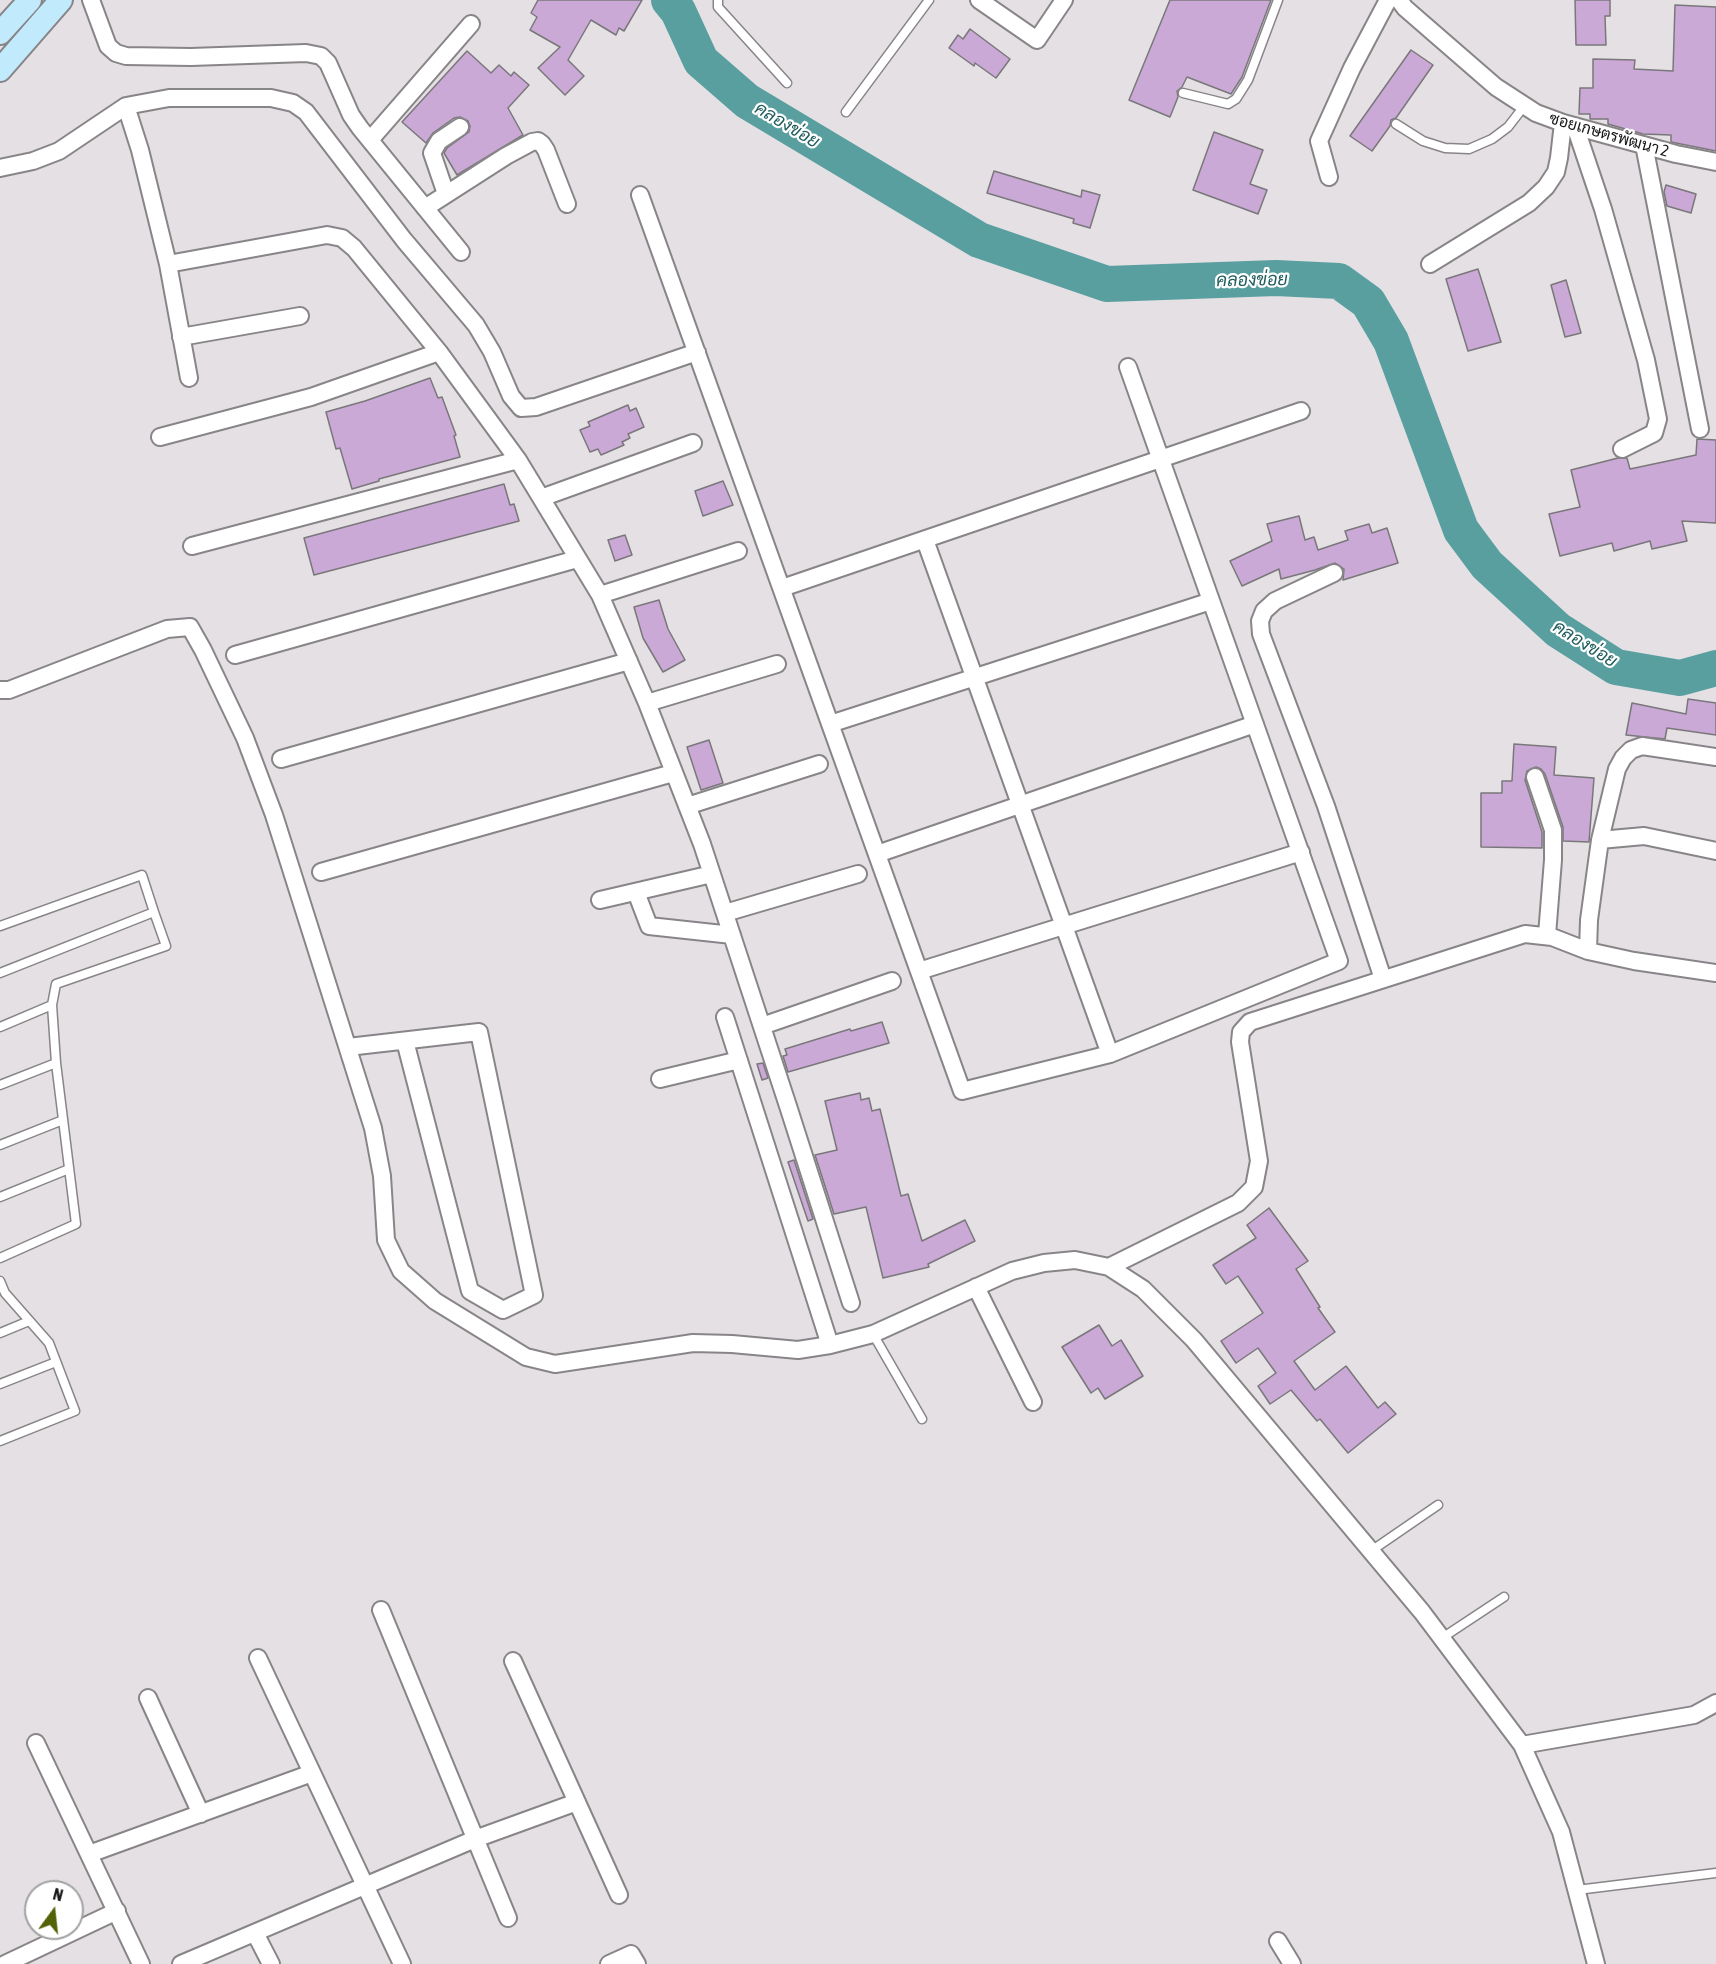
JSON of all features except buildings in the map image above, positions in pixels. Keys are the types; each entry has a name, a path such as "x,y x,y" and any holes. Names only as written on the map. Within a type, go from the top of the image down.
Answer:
{"main road":[{"path":"0,33 30,0"},
{"path":"0,70 61,0"}],"street":[{"path":"91,0 108,46 116,53 126,56 190,57 306,52 321,56 328,63 351,115 461,252"},
{"path":"979,0 1037,40 1064,0"},
{"path":"1329,177 1319,141 1352,68 1388,0"},
{"name":"ซอยเกษตรพัฒนา 2","path":"1400,0 1405,8 1484,76 1536,113 1569,125 1716,162"},
{"path":"370,140 471,24"},
{"path":"0,168 33,161 59,151 126,106 169,98 272,98 292,103 306,112 404,240 476,325 492,352 511,396 521,408 536,408 696,352"},
{"path":"126,106 140,150 168,264 189,378"},
{"path":"1430,264 1529,202 1546,187 1556,172 1569,125"},
{"path":"1569,125 1603,209 1647,360 1658,419 1654,433 1622,449"},
{"path":"446,194 432,153 439,141 460,127"},
{"path":"424,208 506,156 538,141 546,150 567,204"},
{"path":"1644,145 1700,429"},
{"path":"640,195 962,1091 1110,1054 1339,961 1128,368"},
{"path":"168,264 327,235 342,238 354,248 439,352 518,459 600,595 646,702 712,874 851,1303"},
{"path":"182,337 300,316"},
{"path":"160,437 311,397 439,352"},
{"path":"782,588 1301,411"},
{"path":"541,498 693,443"},
{"path":"192,546 518,459"},
{"path":"925,540 1110,1054"},
{"path":"600,595 738,551"},
{"path":"235,655 577,559"},
{"path":"1334,573 1275,601 1264,611 1260,621 1261,634 1326,806 1383,979"},
{"path":"830,724 1211,601"},
{"path":"0,690 9,690 167,629 190,627 245,738 274,815 375,1138 382,1176 386,1240 401,1271 435,1301 526,1357 555,1364 693,1343 798,1350 830,1345 873,1334 1012,1271 1044,1263 1075,1260 1109,1267 1143,1289 1194,1340 1371,1551 1442,1638 1522,1745 1561,1832 1596,1964"},
{"path":"281,759 629,662"},
{"path":"646,702 777,664"},
{"path":"877,854 1255,724"},
{"path":"1588,951 1590,910 1600,840 1617,769 1630,750 1642,746 1716,757"},
{"path":"687,806 819,764"},
{"path":"321,872 673,773"},
{"path":"1535,777 1553,830 1547,935"},
{"path":"1600,840 1644,836 1716,851"},
{"path":"919,971 1301,852"},
{"path":"600,900 712,874"},
{"path":"725,913 858,874"},
{"path":"636,892 649,926 732,935"},
{"path":"1109,1267 1238,1203 1254,1187 1259,1161 1240,1042 1241,1032 1250,1022 1525,934 1547,935 1588,951 1634,962 1716,973"},
{"path":"762,1026 892,981"},
{"path":"725,1017 830,1345"},
{"path":"348,1047 479,1032 534,1294 503,1310 470,1291 405,1041"},
{"path":"660,1079 739,1060"},
{"path":"976,1287 1033,1402"},
{"path":"381,1610 508,1918"},
{"path":"258,1658 402,1964"},
{"path":"513,1661 619,1895"},
{"path":"148,1698 201,1814"},
{"path":"1522,1745 1694,1715 1716,1703"},
{"path":"36,1743 141,1964"},
{"path":"89,1854 312,1773"},
{"path":"182,1964 475,1839 577,1802"},
{"path":"0,1958 4,1964 117,1911"},
{"path":"255,1933 271,1964"},
{"path":"1278,1941 1292,1964"},
{"path":"609,1964 631,1953 637,1964"}],"lane":[{"path":"718,0 718,7 787,83"},
{"path":"846,112 929,0"},
{"path":"1183,93 1228,104 1236,99 1248,80 1278,0"},
{"path":"1396,124 1423,141 1445,148 1469,149 1508,127 1525,105"},
{"path":"0,926 142,874 166,946 56,984 52,1005 56,1063 76,1224 0,1258"},
{"path":"0,973 154,912"},
{"path":"0,1027 52,1005"},
{"path":"0,1086 56,1063"},
{"path":"0,1145 63,1120"},
{"path":"0,1197 69,1168"},
{"path":"0,1281 5,1293 49,1343 75,1411 0,1441"},
{"path":"0,1333 29,1321"},
{"path":"873,1334 922,1419"},
{"path":"0,1384 56,1362"},
{"path":"1371,1551 1438,1505"},
{"path":"1442,1638 1504,1598"},
{"path":"1576,1890 1716,1874"}],"waterway":[{"name":"คลองข่อย","path":"669,0 678,11 701,61 747,101 979,240 1107,284 1276,278 1339,281 1368,302 1391,341 1461,530 1487,565 1558,630 1616,667 1680,678 1716,668"}]}
